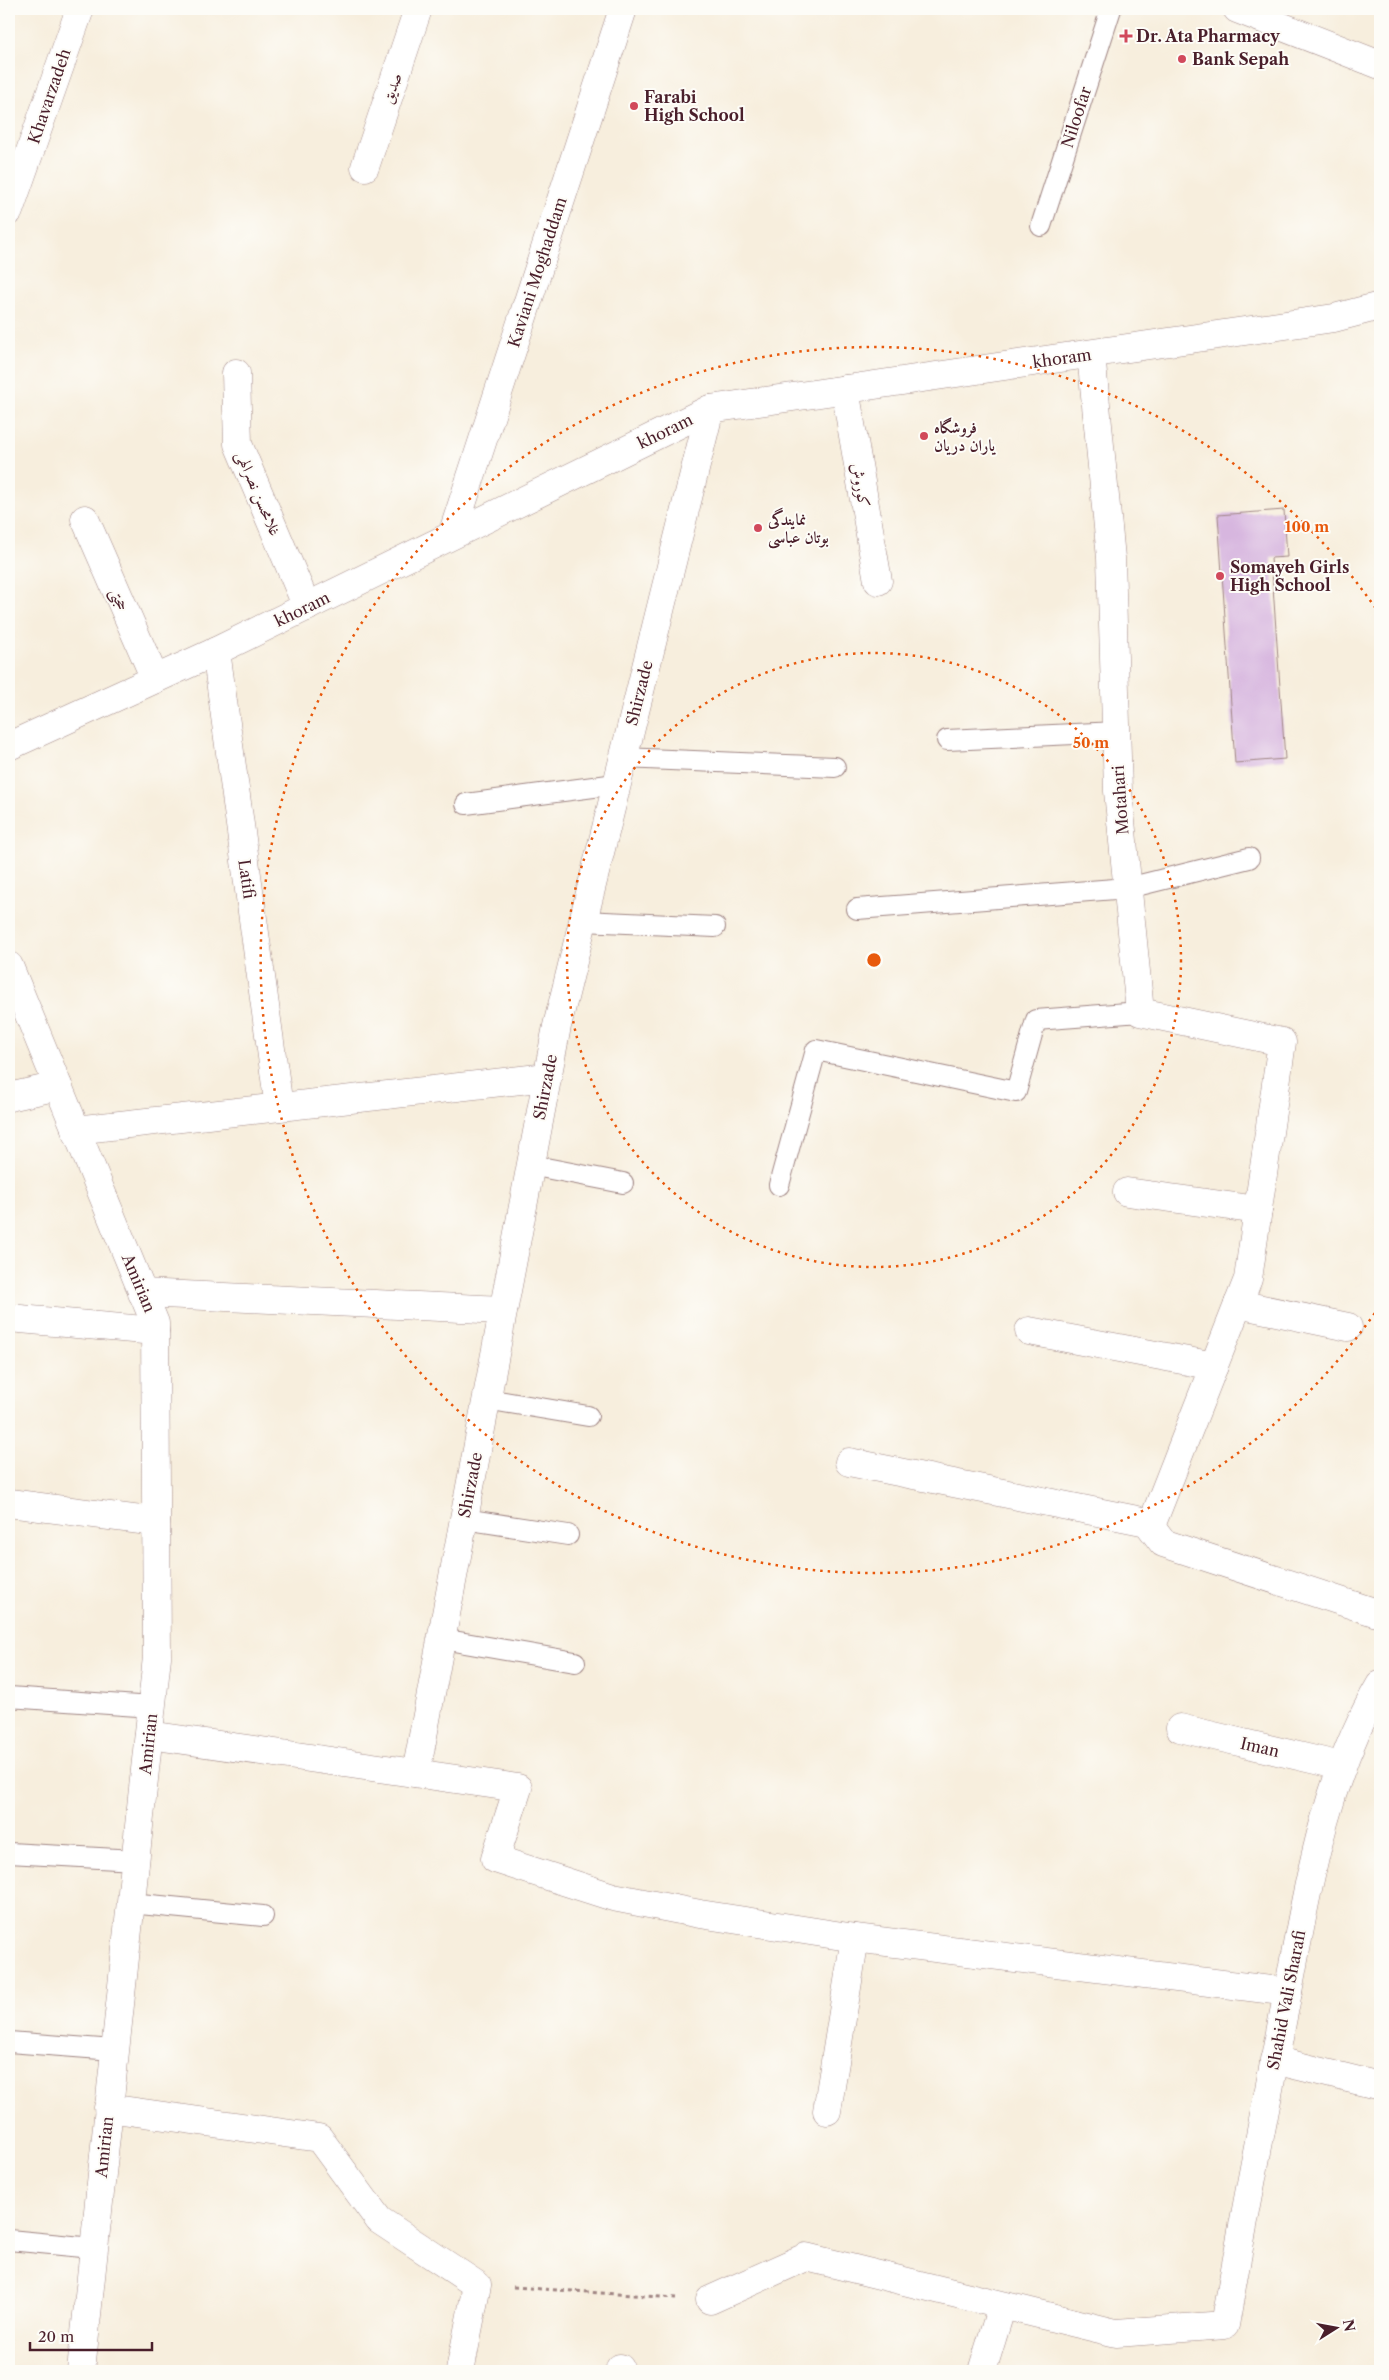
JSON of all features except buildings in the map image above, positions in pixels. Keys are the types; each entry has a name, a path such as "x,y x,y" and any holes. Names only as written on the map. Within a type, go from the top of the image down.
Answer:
{"street":[{"name":"Khavarzadeh","path":"9,211 80,9"},
{"name":"صدیق","path":"365,166 418,9"},
{"name":"Kaviani Moghaddam","path":"452,536 623,9"},
{"path":"1237,9 1380,66"},
{"name":"khoram","path":"9,746 216,651 710,409 1334,318 1380,306"},
{"name":"Motahari","path":"1091,354 1111,558 1118,791 1140,1012"},
{"name":"غلامحسن نصرالهی","path":"236,374 238,444 307,607"},
{"name":"کوروش","path":"845,389 878,581"},
{"name":"Shirzade","path":"416,1773 557,1026 710,409"},
{"name":"حجتی","path":"86,519 155,679"},
{"name":"Latifi","path":"216,651 279,1107"},
{"name":"Amirian","path":"9,966 155,1323 157,1657 81,2371"},
{"path":"1140,1012 1282,1042 1248,1280 1151,1526"},
{"path":"75,1130 547,1077"},
{"path":"9,1097 58,1086"},
{"path":"1127,1192 1258,1210"},
{"path":"142,1293 503,1310"},
{"path":"1238,1304 1348,1327"},
{"path":"9,1318 155,1331"},
{"path":"1029,1331 1214,1366"},
{"path":"849,1462 1147,1522 1163,1543 1380,1614"},
{"path":"9,1503 156,1522"},
{"name":"Shahid Vali Sharafi","path":"1002,2306 1116,2333 1225,2325 1313,1862 1341,1766 1360,1718 1380,1685"},
{"name":"Iman","path":"1180,1728 1341,1766"},
{"path":"149,1735 518,1788 495,1859 612,1898 855,1938 1288,1992"},
{"path":"827,2111 855,1938"},
{"path":"1274,2060 1380,2086"},
{"path":"108,2108 318,2138 379,2220 477,2285 460,2371"},
{"path":"710,2300 806,2257 1002,2306 982,2371"}],"lane":[{"name":"Niloofar","path":"1041,226 1111,9"},
{"path":"947,740 1117,732"},
{"path":"623,758 835,767"},
{"path":"466,804 616,784"},
{"path":"857,909 1128,888 1248,858"},
{"path":"583,921 716,927"},
{"path":"779,1185 816,1050 1016,1092 1036,1020 1140,1012"},
{"path":"530,1165 623,1183"},
{"path":"486,1399 588,1416"},
{"path":"464,1518 568,1535"},
{"path":"442,1639 575,1662"},
{"path":"9,1697 152,1708"},
{"path":"9,1853 135,1860"},
{"path":"130,1903 263,1916"},
{"path":"9,2042 114,2050"},
{"path":"9,2240 93,2248"}],"path":[{"path":"477,2285 710,2300"}],"place":[{"name":"Dr. Ata Pharmacy","path":"1126,36"},
{"name":"Bank Sepah","path":"1182,59"},
{"name":"Farabi High School","path":"634,106"},
{"name":"فروشگاه یاران دریان","path":"924,436"},
{"name":"نمایندگی بوتان عباسی","path":"758,528"},
{"name":"Somayeh Girls High School","path":"1220,576"}]}
